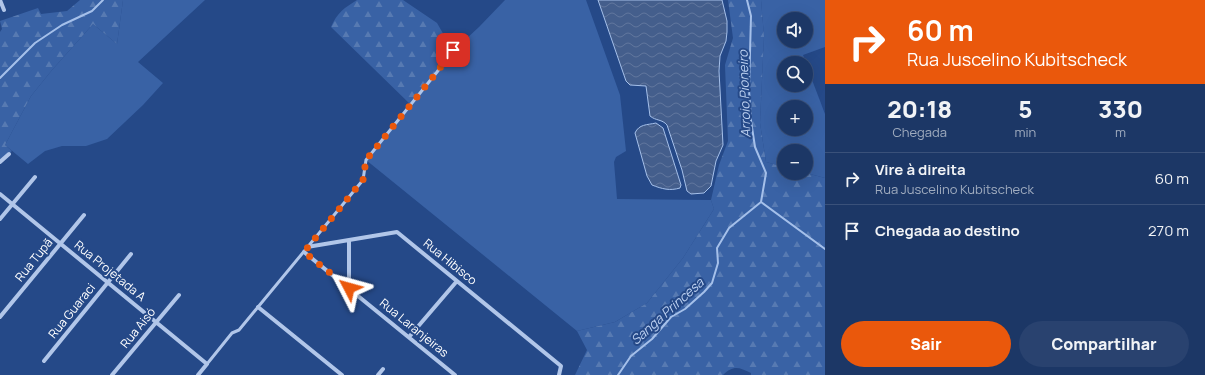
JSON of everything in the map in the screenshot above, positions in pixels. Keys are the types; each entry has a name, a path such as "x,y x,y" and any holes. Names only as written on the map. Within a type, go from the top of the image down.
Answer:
{"street":[{"path":"0,0 4,10"},
{"path":"0,162 9,154"},
{"path":"0,219 36,177"},
{"name":"Rua Projetada A","path":"0,194 207,364"},
{"name":"Rua Tupã","path":"0,317 84,215"},
{"name":"Rua Hibisco","path":"307,248 396,232 561,366 559,375"},
{"path":"349,240 349,288"},
{"name":"Rua Laranjeiras","path":"304,252 455,375"},
{"name":"Rua Guaraci","path":"44,361 131,254"},
{"path":"409,337 457,281"},
{"name":"Rua Aisó","path":"112,375 179,294"},
{"path":"258,307 342,375"},
{"path":"198,375 207,364"},
{"path":"378,375 383,369"}],"lane":[{"path":"207,364 232,333 239,330 363,180 366,160 458,44"}],"green space":[{"path":"80,0 123,0 117,44 93,24 31,96 5,145 12,151 0,162 0,32 2,29 0,21 38,8 41,14 67,11"},
{"path":"123,0 205,0 138,62 163,83 143,105 107,139 86,146 62,146 45,151 28,164 5,145 31,96 93,24 117,44"},
{"path":"357,0 403,0 437,23 453,51 411,105 331,27 341,11"},
{"path":"505,0 586,0 620,95 626,151 616,157 614,162 617,199 711,200 714,209 683,258 647,303 615,322 577,331 366,160 453,51"},
{"path":"728,0 761,0 764,36 760,123 766,162 777,165 777,180 813,180 813,175 825,178 825,375 751,375 751,373 740,368 733,368 723,375 575,375 587,350 577,331 615,322 647,303 683,258 714,209 711,200 719,165 728,141 725,65 733,38"},
{"path":"761,0 825,0 825,47 803,56 777,56 777,92 813,92 813,82 825,114 825,178 813,175 813,144 777,144 777,165 766,162 760,123 764,36"}],"water":[{"path":"598,0 722,0 727,21 726,41 720,56 719,71 723,145 716,161 711,186 704,193 691,194 687,191 682,170 667,125 650,116 646,86 630,85 626,81"},
{"path":"656,123 663,128 681,185 680,188 669,189 652,185 647,176 635,133 641,126"}],"waterway":[{"path":"0,78 35,43 62,25 92,11 103,0"},
{"name":"Arroio Pioneiro","path":"747,0 751,16 749,90 751,121 755,147 766,173 761,202 825,249"},
{"name":"Sanga Princesa","path":"618,375 631,356 652,339 671,317 685,309 712,283 718,263 717,248 729,228 761,202"}],"route":[{"path":"349,288 304,252 363,180 364,165 366,160 453,50"}]}
